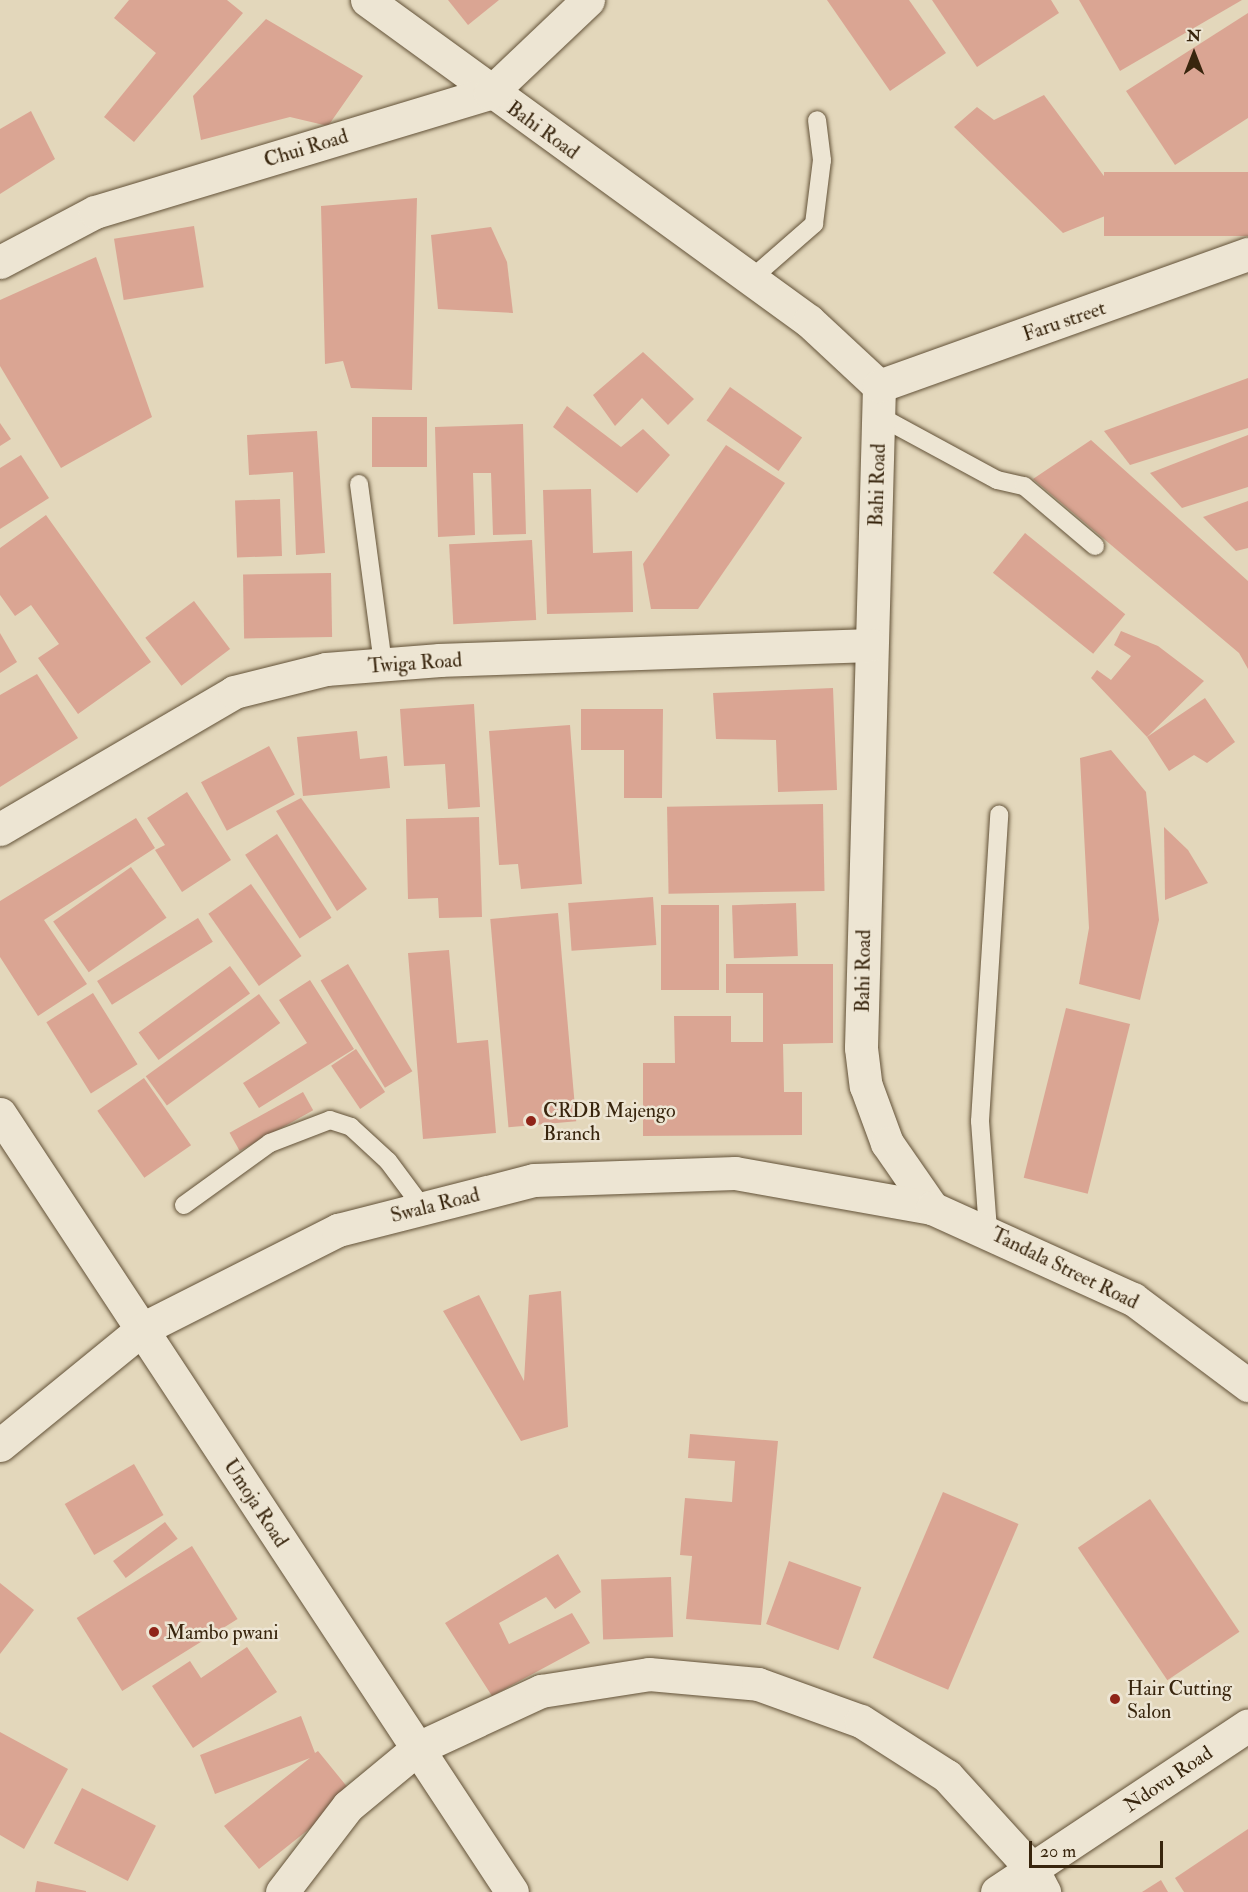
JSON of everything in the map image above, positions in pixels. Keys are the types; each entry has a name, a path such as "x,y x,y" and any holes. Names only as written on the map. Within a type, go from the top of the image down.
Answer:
{"street":[{"name":"Bahi Road","path":"367,0 490,93 809,321 879,401 870,645 861,1048 866,1086 887,1143 932,1208"},
{"name":"Chui Road","path":"0,262 95,212 490,93 588,0"},
{"name":"Faru street","path":"879,401 1248,254"},
{"name":"Twiga Road","path":"0,829 234,692 326,669 383,664 870,645"},
{"name":"Umoja Road","path":"0,1114 512,1892"},
{"name":"Swala Road","path":"0,1445 142,1329 338,1230 423,1208 534,1180 735,1173 932,1208"},
{"name":"Tandala Street Road","path":"932,1208 988,1230 1133,1299 1248,1385"},
{"path":"282,1892 348,1806 418,1748 541,1691 649,1674 758,1684 861,1721 947,1776 1038,1881"},
{"name":"Ndovu Road","path":"997,1892 1038,1881 1248,1725"}],"lane":[{"path":"751,279 814,224 822,160 817,120"},
{"path":"879,401 997,480 1024,486 1095,546"},
{"path":"360,484 383,664"},
{"path":"988,1230 980,1121 999,815"},
{"path":"184,1205 270,1143 330,1120 351,1127 388,1161 423,1208"}],"building":[{"path":"129,0 227,0 243,13 134,142 104,117 156,53 114,18"},
{"path":"448,0 499,0 468,25"},
{"path":"827,0 909,0 946,53 890,91"},
{"path":"932,0 1051,0 1059,13 977,67"},
{"path":"1079,0 1242,0 1120,71"},
{"path":"1248,13 1248,118 1175,165 1126,91"},
{"path":"266,19 363,76 328,126 290,117 201,140 193,96"},
{"path":"1044,95 1115,191 1110,214 1063,233 954,127 977,107 994,120"},
{"path":"31,111 55,159 0,194 0,129"},
{"path":"1104,172 1248,172 1248,236 1104,236"},
{"path":"417,198 412,390 351,388 343,361 325,364 321,206"},
{"path":"194,226 204,287 124,300 114,239"},
{"path":"491,227 507,262 513,313 438,309 431,235"},
{"path":"96,257 152,417 61,468 0,366 0,300"},
{"path":"643,352 694,399 668,425 642,398 615,426 593,395"},
{"path":"1248,378 1248,428 1130,465 1104,431"},
{"path":"730,387 802,437 779,471 706,421"},
{"path":"567,406 621,447 643,429 670,455 637,493 553,427"},
{"path":"372,417 427,417 427,467 372,467"},
{"path":"0,423 11,439 0,446"},
{"path":"523,424 526,534 493,535 491,473 473,473 475,535 438,537 435,427"},
{"path":"317,431 325,553 296,555 293,472 249,475 247,435"},
{"path":"1248,435 1248,487 1182,508 1150,473"},
{"path":"1091,440 1248,581 1248,669 1239,653 1033,479"},
{"path":"726,445 785,483 698,609 651,609 643,564"},
{"path":"21,455 49,498 0,529 0,468"},
{"path":"591,489 593,553 632,551 633,612 547,614 543,490"},
{"path":"280,499 282,556 237,558 235,501"},
{"path":"1248,501 1248,548 1236,551 1203,517"},
{"path":"46,515 151,662 78,714 38,658 59,644 31,605 15,616 0,595 0,548"},
{"path":"1025,533 1125,614 1093,654 993,573"},
{"path":"532,540 536,620 453,624 449,544"},
{"path":"331,573 332,637 244,639 243,575"},
{"path":"194,601 230,649 181,686 145,638"},
{"path":"1121,631 1158,646 1204,681 1147,737 1091,678 1097,670 1111,680 1131,656 1114,645"},
{"path":"0,633 17,662 0,673"},
{"path":"37,674 78,738 0,787 0,695"},
{"path":"833,688 837,790 778,792 776,740 716,739 713,693"},
{"path":"1205,698 1235,742 1207,763 1194,755 1169,771 1147,737"},
{"path":"474,704 480,807 448,809 445,764 404,766 400,709"},
{"path":"581,709 663,709 662,798 624,798 624,750 581,750"},
{"path":"570,725 582,884 521,889 518,864 499,865 489,731"},
{"path":"357,731 360,759 387,756 390,788 303,796 297,737"},
{"path":"269,746 295,795 227,831 201,782"},
{"path":"1111,750 1146,792 1159,920 1140,1000 1079,984 1089,928 1080,758"},
{"path":"187,792 231,860 182,892 155,850 165,845 147,818"},
{"path":"301,798 367,889 337,911 276,811"},
{"path":"823,804 825,891 669,894 667,807"},
{"path":"479,817 482,917 439,918 438,898 408,899 406,819"},
{"path":"136,818 155,848 44,920 87,984 38,1016 0,957 0,901"},
{"path":"1164,827 1188,850 1208,883 1165,900"},
{"path":"277,834 331,918 300,939 245,855"},
{"path":"131,867 167,918 89,972 53,921"},
{"path":"251,884 301,956 259,986 208,914"},
{"path":"653,897 656,945 572,951 568,903"},
{"path":"796,903 798,956 734,958 732,905"},
{"path":"661,905 719,905 719,990 661,990"},
{"path":"558,913 576,1121 508,1127 490,919"},
{"path":"198,918 213,942 112,1005 97,981"},
{"path":"449,950 457,1043 488,1040 496,1133 423,1139 408,953"},
{"path":"348,964 412,1071 385,1088 321,980"},
{"path":"726,964 833,964 833,1043 783,1044 784,1092 802,1092 802,1135 643,1136 643,1063 675,1063 674,1016 731,1016 731,1042 763,1042 763,993 726,993"},
{"path":"230,966 250,994 159,1060 139,1032"},
{"path":"310,980 354,1049 259,1108 243,1083 307,1043 279,1000"},
{"path":"93,993 138,1064 91,1093 46,1022"},
{"path":"259,994 280,1023 167,1105 146,1076"},
{"path":"1066,1008 1130,1024 1088,1194 1024,1178"},
{"path":"356,1049 385,1092 360,1109 331,1066"},
{"path":"144,1078 191,1145 144,1178 97,1111"},
{"path":"303,1092 313,1110 240,1151 230,1133"},
{"path":"561,1291 568,1427 521,1441 443,1311 479,1295 524,1381 529,1295"},
{"path":"690,1434 778,1441 761,1625 686,1619 692,1556 680,1555 685,1498 732,1502 735,1461 688,1458"},
{"path":"134,1464 164,1515 94,1555 65,1504"},
{"path":"943,1492 1018,1524 948,1690 873,1658"},
{"path":"1150,1499 1239,1632 1167,1680 1078,1548"},
{"path":"165,1522 178,1539 126,1578 113,1561"},
{"path":"192,1546 238,1619 122,1691 77,1618"},
{"path":"558,1554 581,1592 555,1609 546,1597 499,1623 509,1644 572,1613 590,1643 492,1696 445,1623"},
{"path":"789,1561 861,1587 838,1650 766,1624"},
{"path":"671,1577 673,1637 603,1639 601,1579"},
{"path":"0,1583 34,1610 0,1654"},
{"path":"247,1647 277,1692 193,1748 152,1686 190,1661 201,1678"},
{"path":"301,1716 315,1753 318,1751 353,1794 259,1869 224,1826 310,1758 215,1794 200,1755"},
{"path":"0,1732 68,1769 24,1849 0,1835"},
{"path":"82,1788 156,1826 128,1881 54,1843"},
{"path":"1248,1829 1248,1892 1184,1892 1175,1878"},
{"path":"1161,1880 1168,1892 1142,1892"},
{"path":"37,1881 86,1891 86,1892 35,1892"}],"place":[{"name":"CRDB Majengo Branch","path":"531,1121"},
{"name":"Mambo pwani","path":"154,1632"},
{"name":"Hair Cutting Salon","path":"1115,1699"}]}
